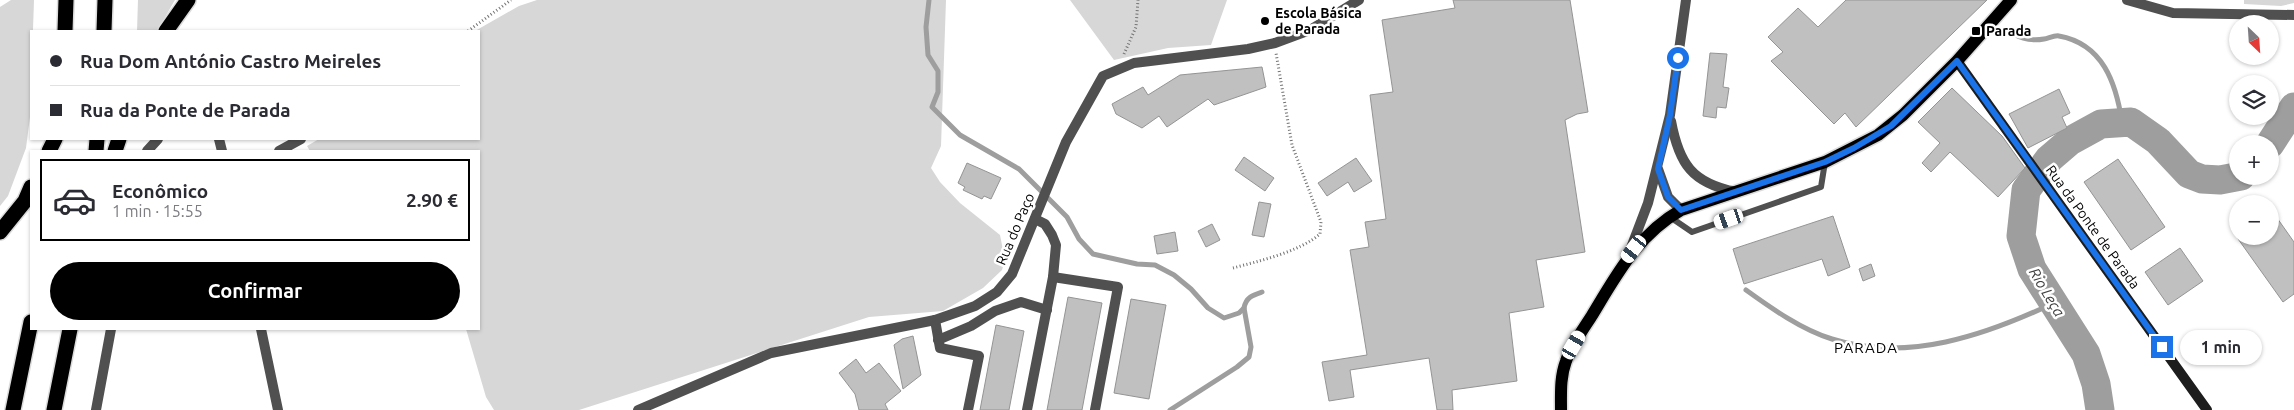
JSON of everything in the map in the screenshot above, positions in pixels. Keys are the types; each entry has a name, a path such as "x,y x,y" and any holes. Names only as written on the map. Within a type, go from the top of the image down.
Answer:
{"highway":[{"path":"65,30 66,0"},
{"path":"104,30 105,0"},
{"path":"167,30 188,0"},
{"path":"0,232 25,201 30,189"},
{"path":"13,410 30,327"},
{"path":"54,410 70,330"}],"main road":[{"path":"1561,410 1561,382 1566,360 1627,258 1641,240 1675,213 1825,162 1854,148 1891,126 1957,61 2011,0"},
{"name":"Rua da Ponte de Parada","path":"1957,61 2207,410"}],"street":[{"name":"Rua do Paço","path":"638,410 771,353 935,320 975,306 997,292 1012,274 1066,142 1103,76 1134,63 1248,49 1275,43 1310,30 1359,0"},
{"path":"1627,258 1648,203 1658,169 1670,115 1686,0"},
{"path":"2127,0 2173,13 2294,15"},
{"path":"1670,115 1679,153 1691,170 1706,184 1736,192"},
{"path":"148,150 157,140"},
{"path":"281,150 299,140"},
{"path":"1658,169 1675,213"},
{"path":"1027,410 1053,277 1056,245 1044,224 1035,219"},
{"path":"1053,277 1118,287 1096,410"},
{"path":"938,340 971,326 996,311 1021,302 1047,310"},
{"path":"935,320 940,348 979,356 968,410"},
{"path":"96,410 110,330"},
{"path":"261,330 278,410"}],"lane":[{"path":"1675,213 1692,232 1821,187 1825,162"}],"path":[{"path":"469,30 511,0"},
{"path":"1118,69 1136,27 1138,0"},
{"path":"1233,268 1261,261 1309,243 1320,234 1321,222 1292,145 1275,43"}],"shaded area":[{"path":"11,0 34,0 33,30 30,30 30,117 26,148 8,196 0,206 0,7"},
{"path":"138,0 175,0 158,30 137,30"},
{"path":"537,0 946,0 941,146 931,168 940,182 960,203 1000,235 1005,260 1002,270 983,288 943,311 869,317 579,410 494,410 486,397 466,330 480,330 480,150 309,150 307,146 317,140 480,140 480,30 477,30 519,6"},
{"path":"1070,0 1227,0 1211,45 1168,48 1114,60"},
{"path":"2244,0 2294,0 2294,3 2281,6 2244,4"}],"building":[{"path":"1453,0 1570,0 1588,112 1577,114 1565,120 1585,252 1536,260 1544,307 1509,313 1517,381 1452,390 1453,410 1437,410 1429,358 1350,370 1354,397 1329,401 1322,362 1367,355 1350,250 1369,247 1365,222 1386,219 1370,95 1393,92 1382,20 1455,8"},
{"path":"1846,0 1987,0 1856,127 1845,113 1834,124 1771,61 1783,52 1768,37 1798,8 1818,27"},
{"path":"1710,53 1727,54 1723,87 1729,88 1726,108 1717,107 1716,118 1703,116"},
{"path":"1262,67 1266,87 1214,105 1208,99 1167,127 1159,116 1142,128 1116,114 1112,104 1143,87 1148,95 1180,75"},
{"path":"1952,88 2002,136 2025,168 1998,197 1950,152 1931,172 1922,163 1940,143 1918,122"},
{"path":"2059,89 2070,113 2062,117 2067,128 2028,148 2009,114"},
{"path":"1244,157 1274,178 1265,191 1235,170"},
{"path":"1356,158 1372,181 1354,192 1348,182 1327,196 1318,183"},
{"path":"2118,159 2165,227 2131,250 2084,182"},
{"path":"967,163 1001,178 991,199 984,196 982,199 963,190 965,187 958,183"},
{"path":"1259,202 1271,204 1264,237 1252,235"},
{"path":"1833,216 1850,267 1828,276 1822,259 1744,284 1733,249"},
{"path":"2279,221 2294,242 2294,294 2283,302 2242,245 2279,245"},
{"path":"1212,224 1220,240 1206,247 1198,231"},
{"path":"1175,232 1178,251 1157,254 1154,236"},
{"path":"2180,248 2203,281 2168,305 2145,272"},
{"path":"1871,264 1875,276 1863,281 1859,269"},
{"path":"1068,297 1102,303 1082,410 1047,410"},
{"path":"1131,299 1166,305 1149,399 1114,393"},
{"path":"996,325 1024,331 1009,410 980,410"},
{"path":"913,336 921,375 903,389 894,345 902,339"},
{"path":"856,359 866,373 879,363 901,391 885,404 888,410 859,410 855,394 839,373"}],"waterway":[{"path":"929,0 926,27 928,55 938,71 938,92 932,107 960,135 1019,169 1067,217 1079,239 1093,254 1137,264 1155,265 1174,275 1191,289 1208,308 1224,318 1239,313 1244,308"},
{"path":"2005,29 2028,39 2038,40 2059,36 2074,40 2087,47 2105,67 2116,93 2122,122"},
{"name":"Rio Leça","path":"2276,135 2294,107"},
{"name":"Rio Leça","path":"2100,410 2096,384 2086,354 2032,269 2021,236 2026,190 2049,159 2070,141 2101,124 2131,122 2158,141 2189,174 2202,179 2229,178"},
{"path":"1746,290 1787,318 1821,335 1860,346 1889,348 1917,347 1974,335 2001,326 2054,303"},
{"path":"1170,410 1237,367 1249,357 1251,347 1244,308 1248,299 1262,292"}],"place":[{"name":"Escola Básica de Parada","path":"1265,21"},
{"name":"Parada","path":"1976,31"}],"district":[{"name":"PARADA","path":"1866,347"}],"route":[{"path":"1678,58 1670,115 1658,169 1664,191 1681,210 1825,162 1854,148 1891,126 1957,61 2162,347"}]}
